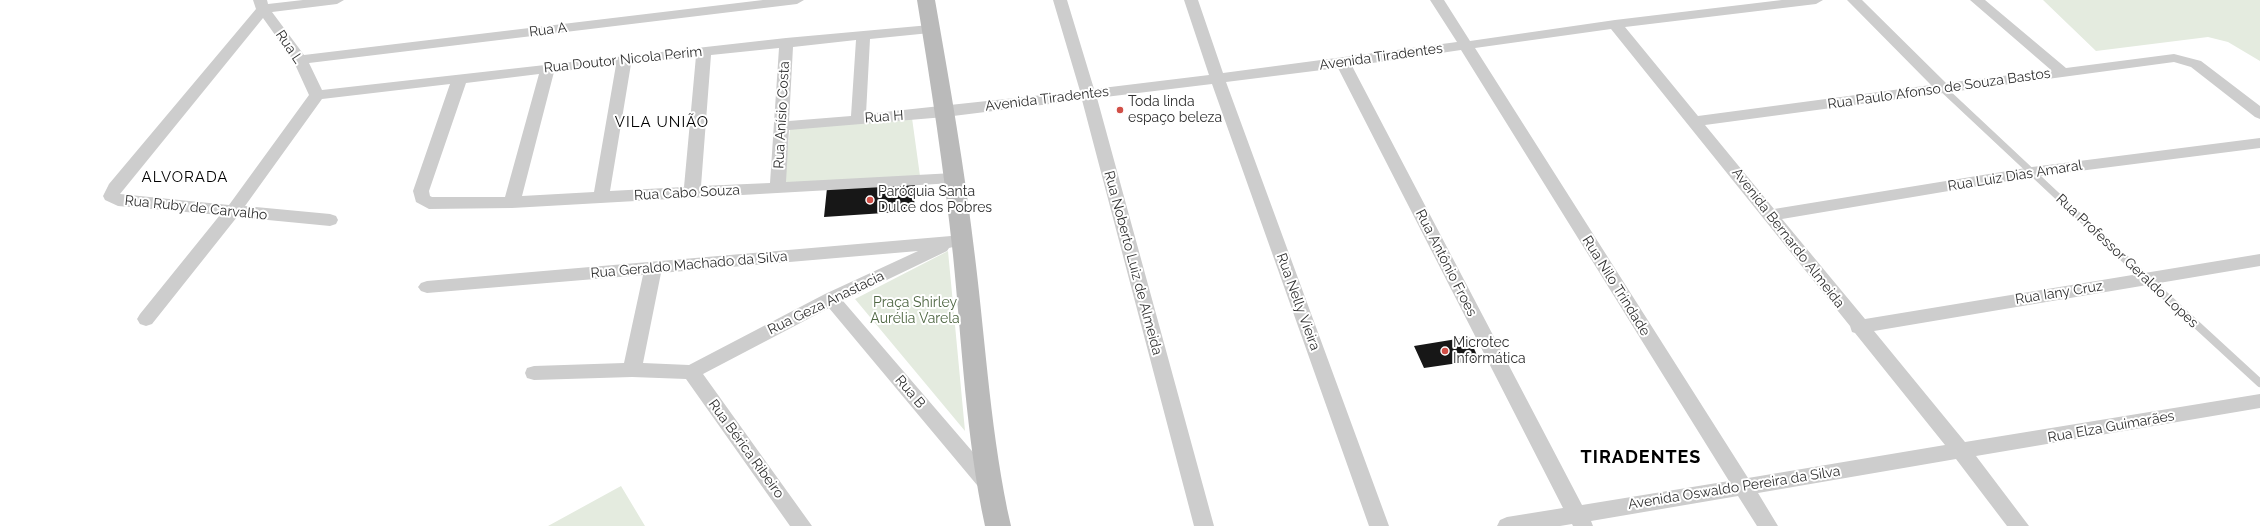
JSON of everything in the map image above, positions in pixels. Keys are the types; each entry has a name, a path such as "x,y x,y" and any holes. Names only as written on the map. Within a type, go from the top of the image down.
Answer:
{"street":[{"path":"261,4 337,0"},
{"name":"Rua A","path":"300,60 797,0"},
{"path":"926,0 945,112 954,178 957,240 989,485 998,526"},
{"name":"Rua Noberto Luiz de Almeida","path":"1060,0 1088,94 1204,526"},
{"name":"Rua Nelly Vieira","path":"1193,0 1217,78 1380,526"},
{"name":"Rua Nilo Trindade","path":"1437,0 1768,526"},
{"name":"Avenida Tiradentes","path":"945,112 1343,63 1615,24 1816,0"},
{"path":"1854,0 1942,88"},
{"path":"1978,0 2062,72"},
{"name":"Rua L","path":"261,4 300,60 317,95"},
{"name":"Rua Ruby de Carvalho","path":"261,4 115,188 111,196 118,200 232,212 330,220"},
{"name":"Avenida Bernardo Almeida","path":"1615,24 1695,121 1858,326 1962,452 2019,526"},
{"name":"Rua Doutor Nicola Perim","path":"317,95 786,42 930,29"},
{"name":"Rua H","path":"863,35 858,120 945,112"},
{"name":"Rua Anísio Costa","path":"778,188 783,126 786,42"},
{"path":"692,193 704,51"},
{"name":"Rua Paulo Afonso de Souza Bastos","path":"1695,121 2174,58 2196,64 2260,114"},
{"path":"601,197 624,61"},
{"name":"Rua Antônio Froes","path":"1343,63 1580,520"},
{"path":"512,202 548,68"},
{"name":"Rua Cabo Souza","path":"460,78 422,192 422,198 429,203 512,202 954,178"},
{"path":"146,319 232,212 317,95"},
{"path":"783,126 858,120"},
{"name":"Rua Luiz Dias Amaral","path":"1770,215 2032,172 2260,143"},
{"name":"Rua Geraldo Machado da Silva","path":"427,287 653,269 957,240"},
{"name":"Rua Geza Anastacia","path":"691,372 831,299 957,240"},
{"name":"Rua Iany Cruz","path":"1858,326 2260,260"},
{"path":"632,370 653,269"},
{"name":"Rua B","path":"831,299 989,485"},
{"path":"534,373 632,370 691,372"},
{"name":"Rua Bérica Ribeiro","path":"691,372 802,526"},
{"name":"Rua Elza Guimarães","path":"1962,452 2260,401"},
{"name":"Avenida Oswaldo Pereira da Silva","path":"1507,526 1580,520 1742,486 1962,452"}],"lane":[{"name":"Rua Professor Geraldo Lopes","path":"1942,88 2146,279 2260,383"}],"green space":[{"path":"2043,0 2260,0 2260,61 2228,42 2208,37 2096,51"},
{"path":"912,118 920,176 784,183 790,129"},
{"name":"Praça Shirley Aurélia Varela","path":"948,251 965,431 855,299"},
{"path":"621,486 645,526 548,526"}],"building":[{"name":"Paróquia Santa Dulce dos Pobres","path":"915,182 914,211 824,217 827,188"},
{"name":"Microtec Informática","path":"1469,337 1479,360 1424,368 1414,346"}],"place":[{"name":"Toda linda espaço beleza","path":"1120,110"},
{"name":"Paróquia Santa Dulce dos Pobres","path":"870,200"},
{"name":"Microtec Informática","path":"1445,351"}],"district":[{"name":"VILA UNIÃO","path":"662,122"},
{"name":"ALVORADA","path":"185,177"},
{"name":"TIRADENTES","path":"1641,458"}]}
